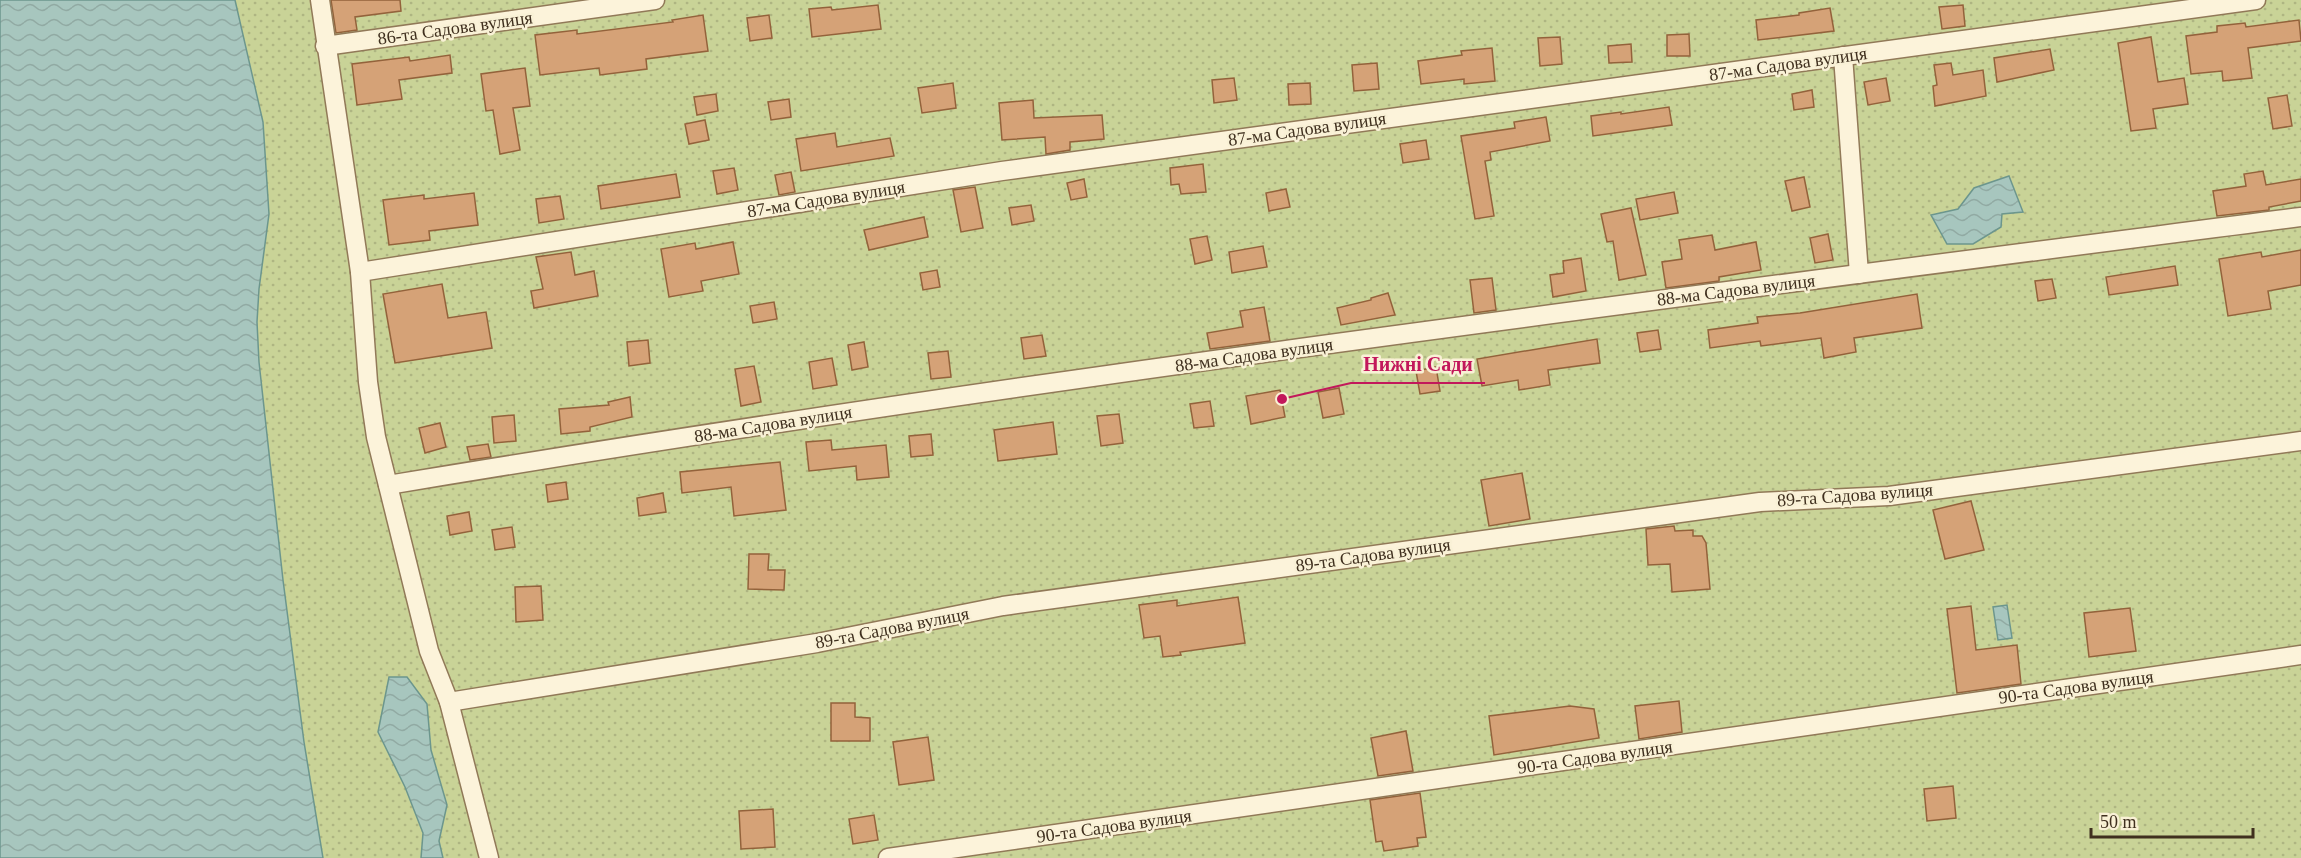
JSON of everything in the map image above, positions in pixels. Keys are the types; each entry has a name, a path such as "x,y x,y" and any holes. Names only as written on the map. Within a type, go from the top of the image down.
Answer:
{"street":[{"path":"320,0 360,272 368,382 376,437 429,651 449,702 489,858"},
{"name":"86-та Садова вулиця","path":"325,46 655,0"},
{"name":"87-ма Садова вулиця","path":"360,272 1002,171 2256,0"},
{"path":"1843,56 1859,274"},
{"name":"88-ма Садова вулиця","path":"388,485 907,403 1557,313 2301,217"},
{"name":"89-та Садова вулиця","path":"449,702 818,643 1003,606 1760,502 1889,496 2301,441"},
{"name":"90-та Садова вулиця","path":"888,858 2301,655"}],"green space":[{"path":"235,0 2301,0 2301,858 323,858 304,742 283,580 259,362 257,322 259,289 269,214 263,122"}],"water":[{"path":"0,0 235,0 263,122 269,214 259,289 257,322 259,362 283,580 304,742 323,858 0,858"},
{"path":"2009,176 2023,212 2002,214 2001,227 1973,244 1947,244 1931,215 1958,209 1974,188"},
{"path":"2007,605 2012,638 1998,640 1993,607"},
{"path":"389,677 407,677 427,704 431,750 447,805 439,841 443,858 421,858 423,833 405,787 378,732"}],"building":[{"path":"331,0 400,0 401,11 355,17 357,30 336,33"},
{"path":"878,5 881,29 812,37 809,9 831,7 832,10"},
{"path":"1963,5 1965,26 1942,29 1939,7"},
{"path":"1830,8 1834,31 1758,40 1756,20 1799,15 1799,13"},
{"path":"703,15 708,51 646,59 647,69 600,75 599,68 540,75 535,35 577,30 577,34 673,22 672,20"},
{"path":"769,15 772,38 750,41 747,18"},
{"path":"2299,20 2301,41 2248,48 2252,78 2223,81 2222,71 2191,74 2186,36 2217,32 2217,26 2245,23 2246,27"},
{"path":"1689,34 1690,56 1667,56 1667,35"},
{"path":"1560,37 1562,64 1540,66 1538,38"},
{"path":"2151,37 2158,82 2184,78 2188,104 2153,109 2156,128 2131,131 2118,43"},
{"path":"1631,44 1632,62 1609,63 1608,46"},
{"path":"1492,48 1495,81 1464,84 1464,79 1421,84 1418,61 1462,55 1461,51"},
{"path":"2050,49 2054,70 1997,82 1994,58"},
{"path":"450,55 452,73 399,80 402,99 357,105 352,64 409,57 410,61"},
{"path":"1377,63 1379,89 1354,91 1352,65"},
{"path":"1951,63 1953,75 1983,70 1986,96 1935,106 1933,86 1937,85 1934,65"},
{"path":"525,68 530,106 513,108 520,150 500,154 493,110 486,111 481,74"},
{"path":"1234,78 1237,100 1214,103 1212,80"},
{"path":"1886,78 1890,101 1868,105 1864,82"},
{"path":"953,83 956,108 922,113 918,88"},
{"path":"1310,83 1311,104 1289,105 1288,84"},
{"path":"1812,90 1814,107 1794,110 1792,94"},
{"path":"716,94 718,111 697,115 694,97"},
{"path":"2287,95 2292,126 2273,129 2268,98"},
{"path":"789,99 791,117 771,120 768,102"},
{"path":"1033,100 1034,118 1102,115 1104,139 1070,142 1070,150 1046,154 1045,137 1002,140 999,103"},
{"path":"1669,107 1672,125 1593,136 1591,116"},
{"path":"1546,117 1550,141 1490,152 1491,160 1485,161 1494,216 1475,219 1461,136 1515,128 1514,122"},
{"path":"705,120 709,140 689,144 685,124"},
{"path":"835,133 837,147 890,138 894,156 801,171 796,139"},
{"path":"1426,140 1429,159 1403,163 1400,144"},
{"path":"1203,164 1206,192 1181,194 1179,184 1171,185 1170,168"},
{"path":"734,168 738,190 717,194 713,171"},
{"path":"2263,171 2266,185 2301,179 2301,201 2269,207 2269,210 2217,216 2213,191 2246,186 2244,174"},
{"path":"791,172 795,192 779,195 775,175"},
{"path":"676,174 680,197 601,209 598,186"},
{"path":"1804,177 1810,207 1792,211 1785,181"},
{"path":"1084,179 1087,197 1071,200 1067,183"},
{"path":"975,187 983,228 961,232 953,190"},
{"path":"1286,189 1290,207 1269,211 1266,193"},
{"path":"1674,192 1678,213 1640,220 1636,199"},
{"path":"474,193 478,225 429,231 430,240 389,245 383,200 424,195 424,199"},
{"path":"560,196 564,219 539,223 536,199"},
{"path":"1031,205 1034,221 1012,225 1009,208"},
{"path":"1631,208 1646,275 1619,280 1613,241 1607,242 1601,214"},
{"path":"924,217 928,237 869,250 864,230"},
{"path":"1828,234 1833,260 1815,263 1810,238"},
{"path":"1712,235 1715,250 1756,242 1761,270 1719,277 1719,281 1666,288 1662,262 1682,259 1679,240"},
{"path":"1207,236 1212,260 1195,264 1190,239"},
{"path":"733,242 739,274 701,281 703,291 669,297 661,249 695,243 696,249"},
{"path":"1263,246 1267,267 1232,273 1229,252"},
{"path":"2301,250 2301,285 2268,291 2271,309 2228,316 2219,259 2261,252 2262,257"},
{"path":"571,252 575,275 594,271 598,296 534,308 531,291 543,289 536,257"},
{"path":"1581,258 1586,291 1553,297 1550,275 1564,273 1563,261"},
{"path":"2175,266 2178,285 2109,295 2106,277"},
{"path":"937,270 940,287 923,290 920,273"},
{"path":"1492,278 1496,310 1474,313 1470,280"},
{"path":"2052,279 2056,298 2038,301 2035,281"},
{"path":"442,284 448,318 486,312 492,348 395,363 383,294"},
{"path":"1388,293 1395,315 1341,325 1337,308 1371,300 1371,298"},
{"path":"1917,294 1922,328 1854,338 1856,352 1824,358 1821,338 1761,346 1760,341 1710,348 1708,330 1758,323 1757,317 1800,313"},
{"path":"774,302 777,319 753,323 750,306"},
{"path":"1264,307 1270,341 1210,349 1207,333 1243,327 1240,311"},
{"path":"1658,330 1661,349 1640,352 1637,333"},
{"path":"1042,335 1046,356 1024,359 1021,338"},
{"path":"1597,339 1600,363 1548,370 1550,385 1519,390 1518,380 1482,386 1477,359"},
{"path":"648,340 650,363 629,366 627,342"},
{"path":"864,342 868,367 852,370 848,345"},
{"path":"948,351 951,377 931,379 928,353"},
{"path":"832,358 837,385 813,389 809,362"},
{"path":"754,366 761,402 741,406 735,369"},
{"path":"1436,367 1440,391 1420,394 1416,371"},
{"path":"1339,388 1344,414 1323,418 1318,392"},
{"path":"1280,390 1285,417 1251,424 1246,396"},
{"path":"630,397 632,417 590,427 590,431 561,434 559,409 609,405 608,402"},
{"path":"1210,401 1214,426 1194,428 1190,404"},
{"path":"1119,414 1123,443 1101,446 1097,416"},
{"path":"514,415 516,441 494,443 492,417"},
{"path":"1053,422 1057,454 998,461 994,430"},
{"path":"440,423 446,447 425,453 419,428"},
{"path":"931,434 933,455 911,457 909,436"},
{"path":"831,440 832,450 886,445 889,477 857,480 856,466 809,471 806,442"},
{"path":"488,444 491,457 470,460 467,447"},
{"path":"780,462 786,510 734,516 731,487 682,493 680,472"},
{"path":"1522,473 1530,519 1489,526 1481,480"},
{"path":"566,482 568,499 548,502 546,485"},
{"path":"663,493 666,512 639,516 637,498"},
{"path":"1971,501 1984,550 1945,559 1933,510"},
{"path":"469,512 472,531 450,535 447,516"},
{"path":"1674,526 1675,531 1693,530 1693,536 1702,536 1706,543 1710,589 1672,592 1670,564 1648,565 1646,529"},
{"path":"512,527 515,547 495,550 492,530"},
{"path":"749,554 769,554 768,570 785,570 784,590 748,589"},
{"path":"541,586 543,620 516,622 515,587"},
{"path":"1238,597 1245,643 1180,652 1181,655 1163,657 1160,636 1144,638 1139,605 1177,600 1177,606"},
{"path":"1971,606 1976,650 2017,645 2021,684 1957,693 1947,609"},
{"path":"2130,608 2136,651 2089,657 2084,613"},
{"path":"1679,701 1682,732 1639,739 1635,706"},
{"path":"831,703 855,703 855,717 870,718 870,741 831,741"},
{"path":"1570,706 1594,709 1599,738 1494,755 1489,716"},
{"path":"1406,731 1413,771 1378,776 1371,738"},
{"path":"928,737 934,780 899,785 893,742"},
{"path":"1953,786 1956,818 1927,821 1924,789"},
{"path":"1420,793 1426,837 1417,838 1418,846 1384,851 1382,841 1376,842 1370,800"},
{"path":"773,809 775,847 741,849 739,811"},
{"path":"874,815 878,840 853,844 849,819"}],"place":[{"name":"Нижні Сади","path":"1282,399"}]}
